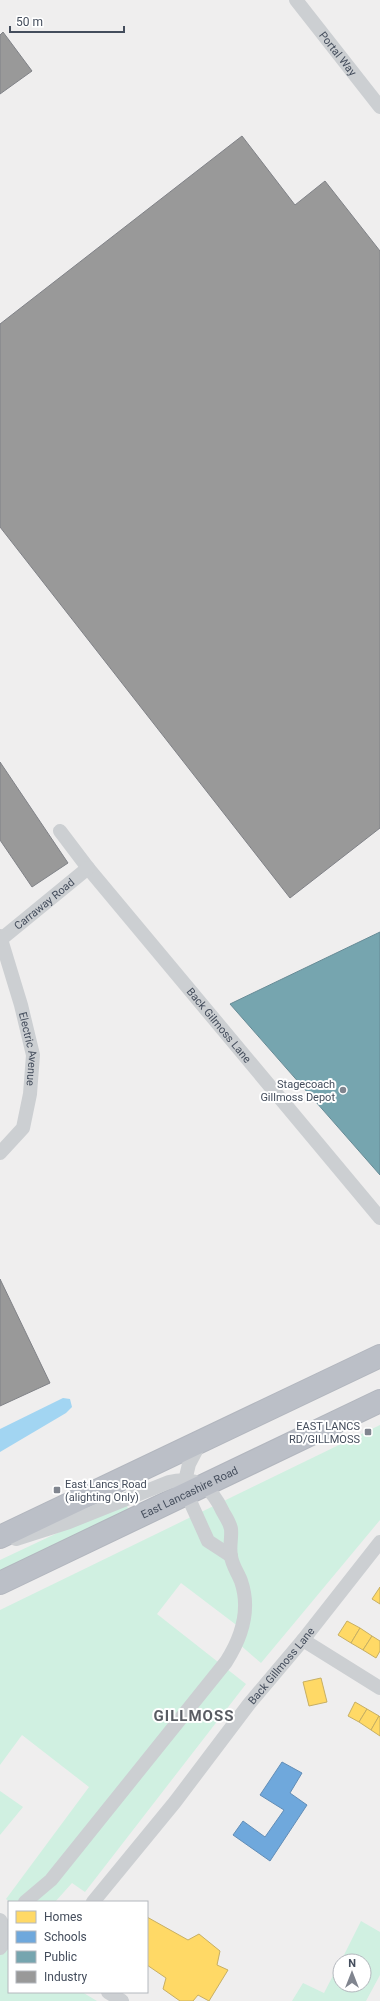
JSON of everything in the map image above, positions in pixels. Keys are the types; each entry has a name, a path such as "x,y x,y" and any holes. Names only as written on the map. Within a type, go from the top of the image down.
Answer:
{"highway":[{"path":"0,1537 380,1356"},
{"name":"East Lancashire Road","path":"0,1584 192,1487 380,1401"}],"street":[{"name":"Portal Way","path":"296,0 380,107"},
{"name":"Back Gilmoss Lane","path":"60,831 88,868 380,1218"},
{"name":"Carraway Road","path":"1,938 88,868"},
{"name":"Electric Avenue","path":"0,1153 23,1128 30,1094 33,1054 1,938"},
{"path":"201,1440 193,1454 192,1487 208,1541 231,1556"},
{"path":"0,1544 69,1522 124,1501 158,1485 174,1480 216,1496 231,1528 231,1556 241,1581 246,1602 243,1625 236,1647 226,1662 51,1880 26,1901"},
{"name":"Back Gillmoss Lane","path":"94,1901 175,1802 249,1704 303,1640 380,1542"},
{"path":"303,1640 380,1688"},
{"path":"0,1948 5,1940 6,1933 3,1919"},
{"path":"110,1993 122,2001"}],"green space":[{"path":"380,1425 380,1520 261,1663 232,1638 239,1627 181,1583 157,1614 246,1684 85,1892 72,1883 56,1901 9,1901 6,1899 89,1787 22,1735 0,1765 0,1610"},
{"path":"127,1505 128,1510 0,1572 0,1560 68,1528"},
{"path":"0,1791 23,1807 0,1835"},
{"path":"361,1921 380,1932 380,1975 372,1990 372,1953 345,1953"},
{"path":"0,1943 8,1947 8,1993 84,1993 97,2001 0,2001"},
{"path":"332,1978 332,1993 370,1993 366,2001 292,2001 303,1983 324,1993"}],"water":[{"path":"63,1398 70,1399 72,1407 66,1413 0,1452 0,1429"}],"building: Homes":[{"path":"380,1587 380,1604 372,1599"},
{"path":"347,1621 360,1628 351,1643 338,1635"},
{"path":"360,1628 372,1636 363,1650 351,1643"},
{"path":"372,1636 380,1641 380,1651 376,1658 363,1650"},
{"path":"321,1678 327,1702 309,1706 303,1682"},
{"path":"355,1702 367,1709 359,1722 348,1716"},
{"path":"367,1709 379,1716 371,1730 359,1722"},
{"path":"379,1716 380,1717 380,1736 371,1730"},
{"path":"148,1918 188,1940 199,1934 220,1951 217,1965 228,1970 209,2001 198,1995 193,2001 180,2001 163,1989 166,1978 148,1966"}],"building: Schools":[{"path":"282,1762 302,1773 290,1793 307,1805 270,1861 233,1835 243,1821 265,1837 284,1810 260,1795"}],"building: Public":[{"name":"Stagecoach Gillmoss Depot","path":"380,932 380,1175 230,1004"}],"building: Industry":[{"path":"3,32 32,71 0,94 0,35"},
{"path":"242,136 295,205 325,181 380,251 380,828 290,898 0,527 0,324"},
{"path":"0,762 68,863 32,887 0,840"},
{"path":"0,1279 50,1383 0,1406"}],"place":[{"name":"Stagecoach Gillmoss Depot","path":"343,1090"},
{"name":"EAST LANCS RD/GILLMOSS","path":"368,1432"},
{"name":"East Lancs Road (alighting Only)","path":"57,1490"}],"district":[{"name":"GILLMOSS","path":"194,1716"}]}
